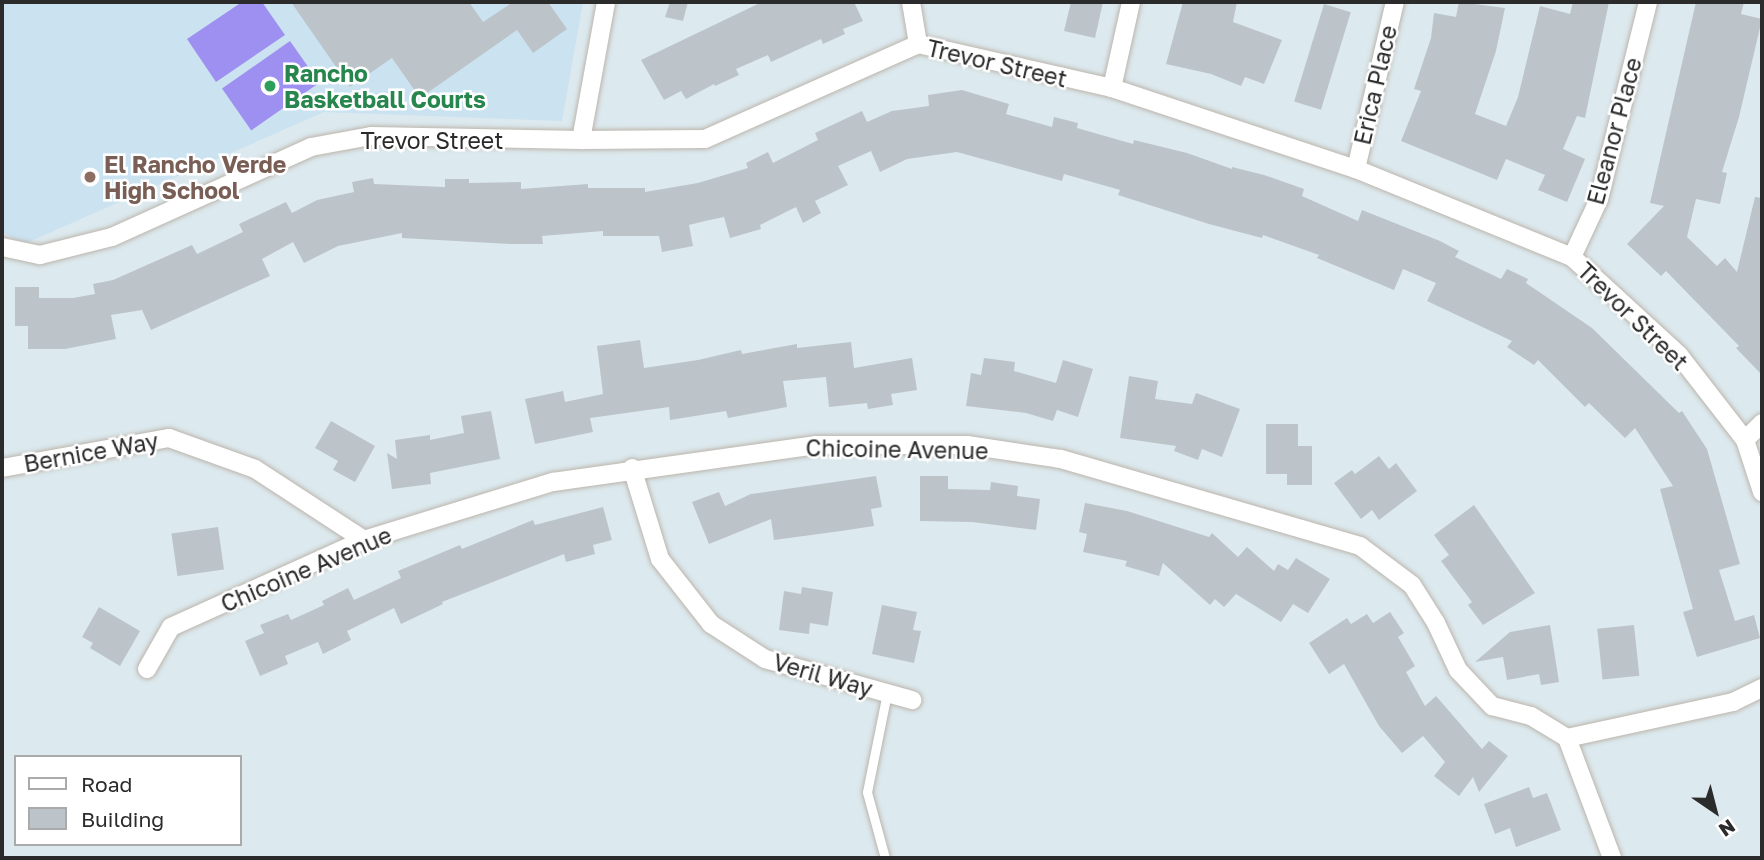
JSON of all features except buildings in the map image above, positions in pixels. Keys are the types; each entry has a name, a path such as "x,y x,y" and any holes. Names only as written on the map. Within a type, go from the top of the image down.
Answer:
{"street":[{"path":"581,141 606,2"},
{"path":"911,2 918,44"},
{"path":"1112,89 1131,2"},
{"name":"Erica Place","path":"1356,169 1395,2"},
{"name":"Eleanor Place","path":"1572,257 1599,198 1648,2"},
{"name":"Trevor Street","path":"2,247 40,254 112,237 311,147 371,136 581,141 705,139 918,44 1112,89 1356,169 1572,257 1679,355 1745,440 1762,492"},
{"path":"1745,440 1762,423"},
{"name":"Bernice Way","path":"2,468 169,438 255,469 364,540"},
{"name":"Chicoine Avenue","path":"147,669 171,627 364,540 553,482 632,468 816,445 967,445 1061,459 1360,546 1412,585 1436,623 1458,670 1492,706 1531,716 1567,738"},
{"name":"Veril Way","path":"632,468 660,559 710,624 765,659 912,700"},
{"path":"1612,858 1567,738 1733,702 1762,688"}],"lane":[{"path":"885,858 867,792 887,693"}],"shaded area":[{"name":"El Rancho Verde High School","path":"2,2 583,2 562,121 324,112 24,244 2,232"},
{"name":"Rancho Basketball Courts","path":"242,2 262,2 285,35 216,82 187,39"},
{"name":"Rancho Basketball Courts","path":"290,41 319,83 251,130 222,89"}],"place":[{"name":"Rancho Basketball Courts","path":"270,86"},
{"name":"El Rancho Verde High School","path":"90,177"}]}
